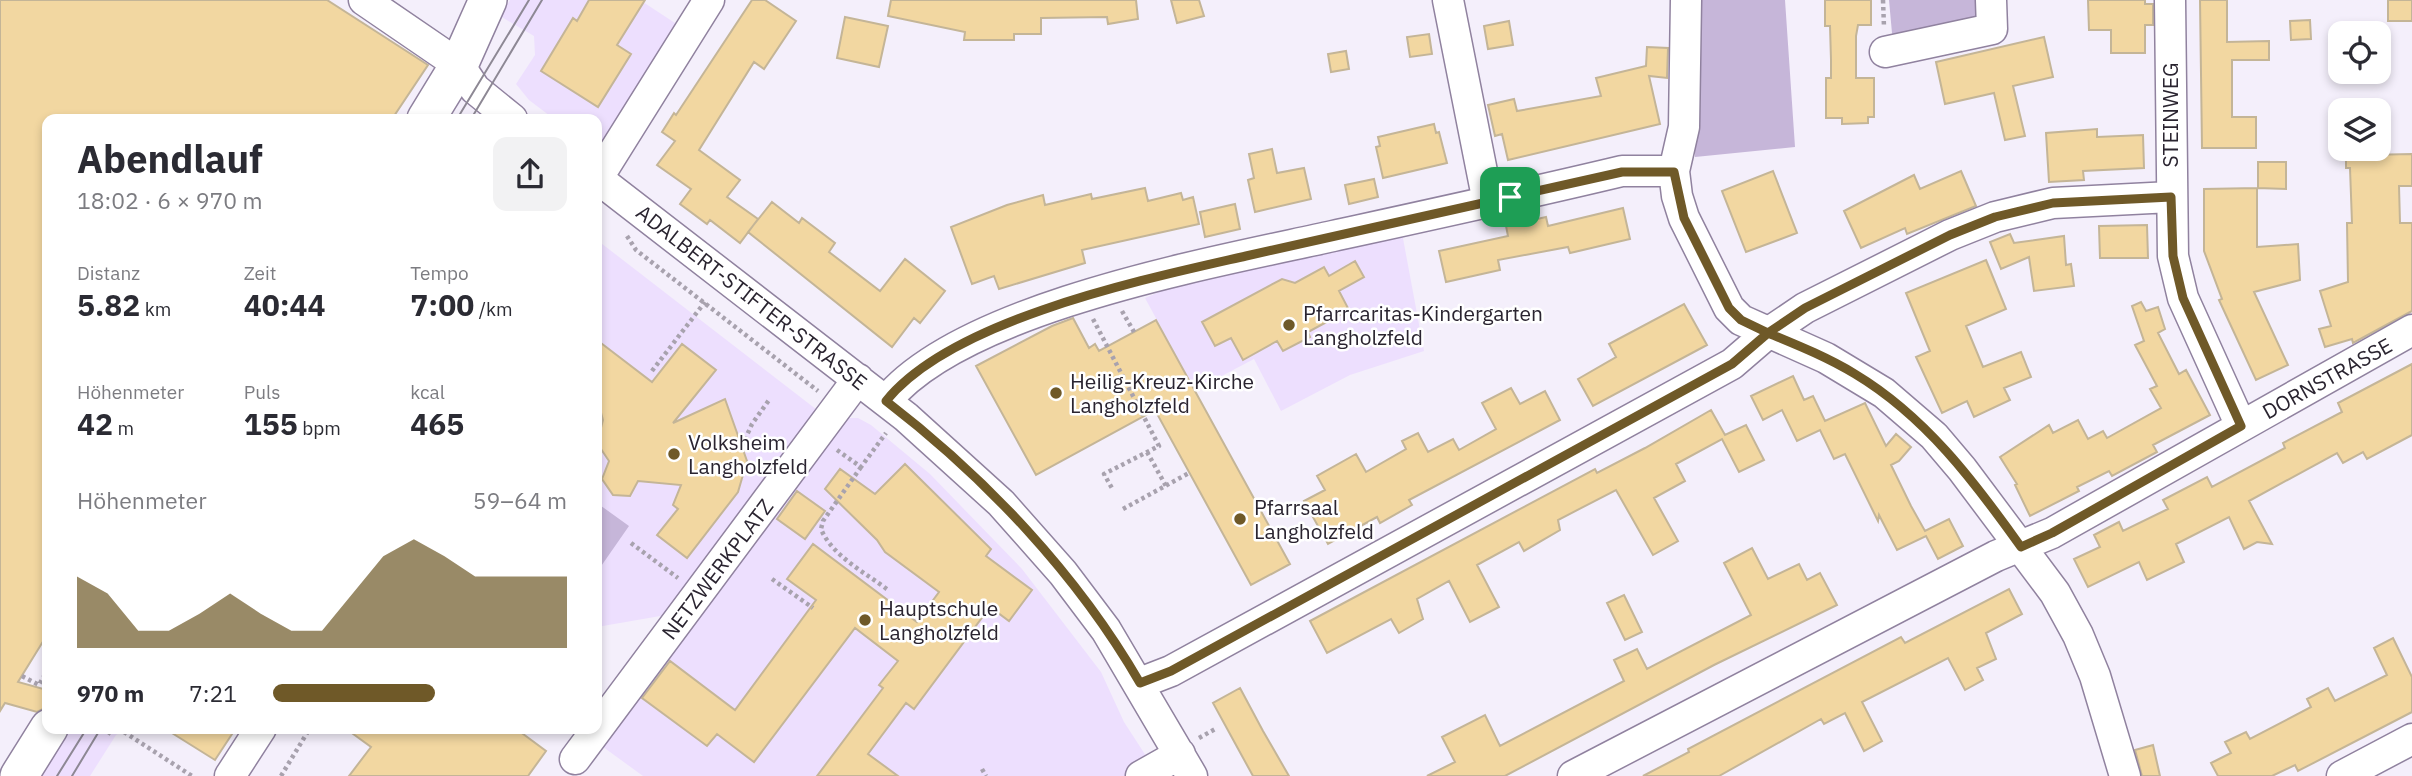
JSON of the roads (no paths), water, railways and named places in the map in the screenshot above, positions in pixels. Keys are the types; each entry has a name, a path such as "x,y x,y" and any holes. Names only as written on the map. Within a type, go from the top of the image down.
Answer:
{"main road":[{"path":"429,114 459,65 488,0"},
{"path":"19,776 45,734"}],"street":[{"path":"365,0 459,65 475,89 506,114"},
{"path":"602,181 709,0"},
{"path":"1448,0 1488,202"},
{"path":"1686,0 1684,127 1674,172 1684,218 1729,308 1741,320 1857,375 1909,414 1962,468 2055,593 2078,635 2095,676 2126,776"},
{"path":"1885,52 1992,29 1991,0"},
{"name":"STEINWEG","path":"2170,0 2173,256 2183,298 2241,426"},
{"path":"886,401 902,384 943,356 979,337 1039,312 1130,283 1622,172 1674,172"},
{"name":"ADALBERT-STIFTER-STRASSE","path":"602,188 858,379 966,470 1032,537 1106,630 1189,757"},
{"path":"1140,683 1192,659 1732,364 1768,333 1805,308 1950,235 1995,217 2053,203 2171,197"},
{"name":"DORNSTRASSE","path":"1573,776 1996,556 2052,533 2412,330"},
{"name":"NETZWERKPLATZ","path":"602,724 858,379"},
{"path":"230,776 257,734"},
{"name":"NETZWERKPLATZ","path":"576,759 595,734"},
{"path":"2342,776 2412,739"},
{"path":"1141,776 1189,757"}],"tram line":[{"path":"460,114 529,0"},
{"path":"474,114 542,0"},
{"path":"57,776 83,734"},
{"path":"72,776 97,734"}],"place":[{"name":"Pfarrcaritas-Kindergarten Langholzfeld","path":"1289,325"},
{"name":"Heilig-Kreuz-Kirche Langholzfeld","path":"1056,393"},
{"name":"Volksheim Langholzfeld","path":"674,454"},
{"name":"Pfarrsaal Langholzfeld","path":"1240,519"},
{"name":"Hauptschule Langholzfeld","path":"865,620"}]}
